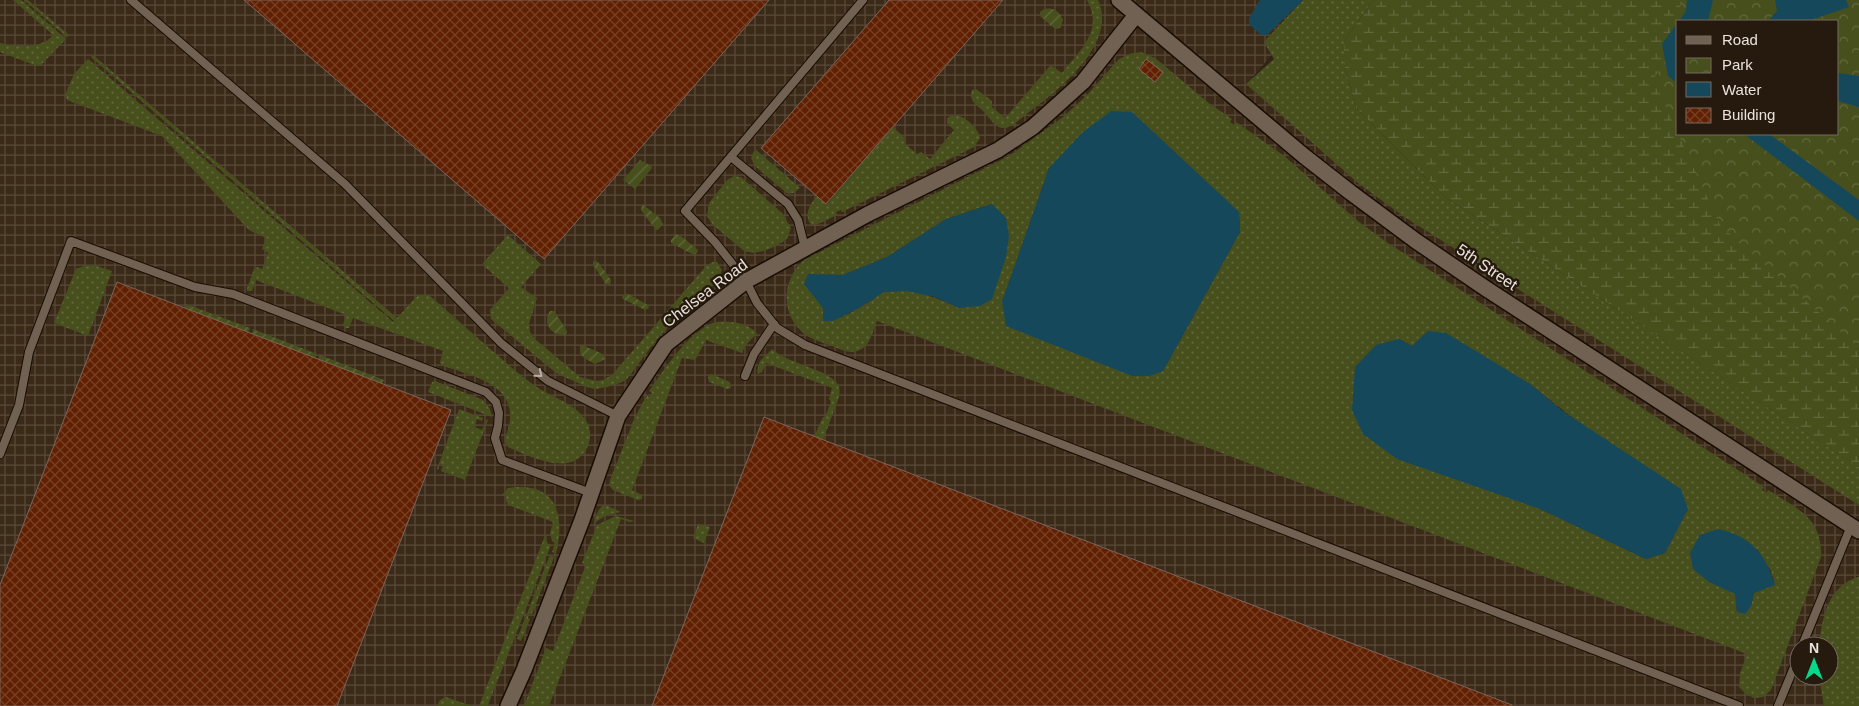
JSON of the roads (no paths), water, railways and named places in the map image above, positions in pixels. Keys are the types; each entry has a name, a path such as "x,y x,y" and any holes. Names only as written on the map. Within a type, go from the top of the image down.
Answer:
{"street":[{"name":"5th Street","path":"1119,0 1342,186 1416,241 1485,288 1855,528"},
{"name":"Chelsea Road","path":"508,706 528,661 618,416 666,344 746,281 868,214 998,150 1033,127 1083,82 1136,15"}],"lane":[{"path":"131,0 345,184 501,343 548,381 618,416"},
{"path":"863,0 685,211 716,242 746,281 758,303 777,328 805,345 1739,706"},
{"path":"731,156 788,204 798,220 805,248"},
{"path":"0,454 19,405 29,352 71,241 195,287 233,294 486,392 496,402 499,413 495,438 502,460 591,493"},
{"path":"745,376 754,354 774,324"},
{"path":"1806,636 1855,528"},
{"path":"1778,706 1789,679"}],"water":[{"path":"1260,0 1303,0 1267,35 1261,35 1249,24 1249,18"},
{"path":"1687,0 1713,0 1708,20 1680,20 1686,11"},
{"path":"1775,0 1846,0 1849,7 1811,20 1769,20 1777,11"},
{"path":"1676,25 1676,82 1668,76 1662,44"},
{"path":"1839,73 1859,76 1859,107 1839,101"},
{"path":"1111,111 1132,112 1239,212 1240,232 1163,371 1149,376 1132,376 1006,326 1002,302 1049,168 1083,132"},
{"path":"1745,135 1770,135 1859,200 1859,221"},
{"path":"992,204 1006,218 1009,236 1006,257 992,299 980,306 959,308 935,297 907,291 884,292 859,308 833,321 823,321 823,308 804,284 808,274 843,275 887,257 946,219"},
{"path":"1428,331 1446,333 1530,384 1564,412 1681,489 1688,509 1665,553 1646,559 1540,509 1397,459 1363,434 1352,410 1355,367 1376,345 1399,339 1412,346"},
{"path":"1718,529 1739,536 1755,548 1767,564 1775,585 1754,593 1751,606 1745,614 1737,612 1735,594 1709,582 1693,569 1690,553 1700,535"}]}
